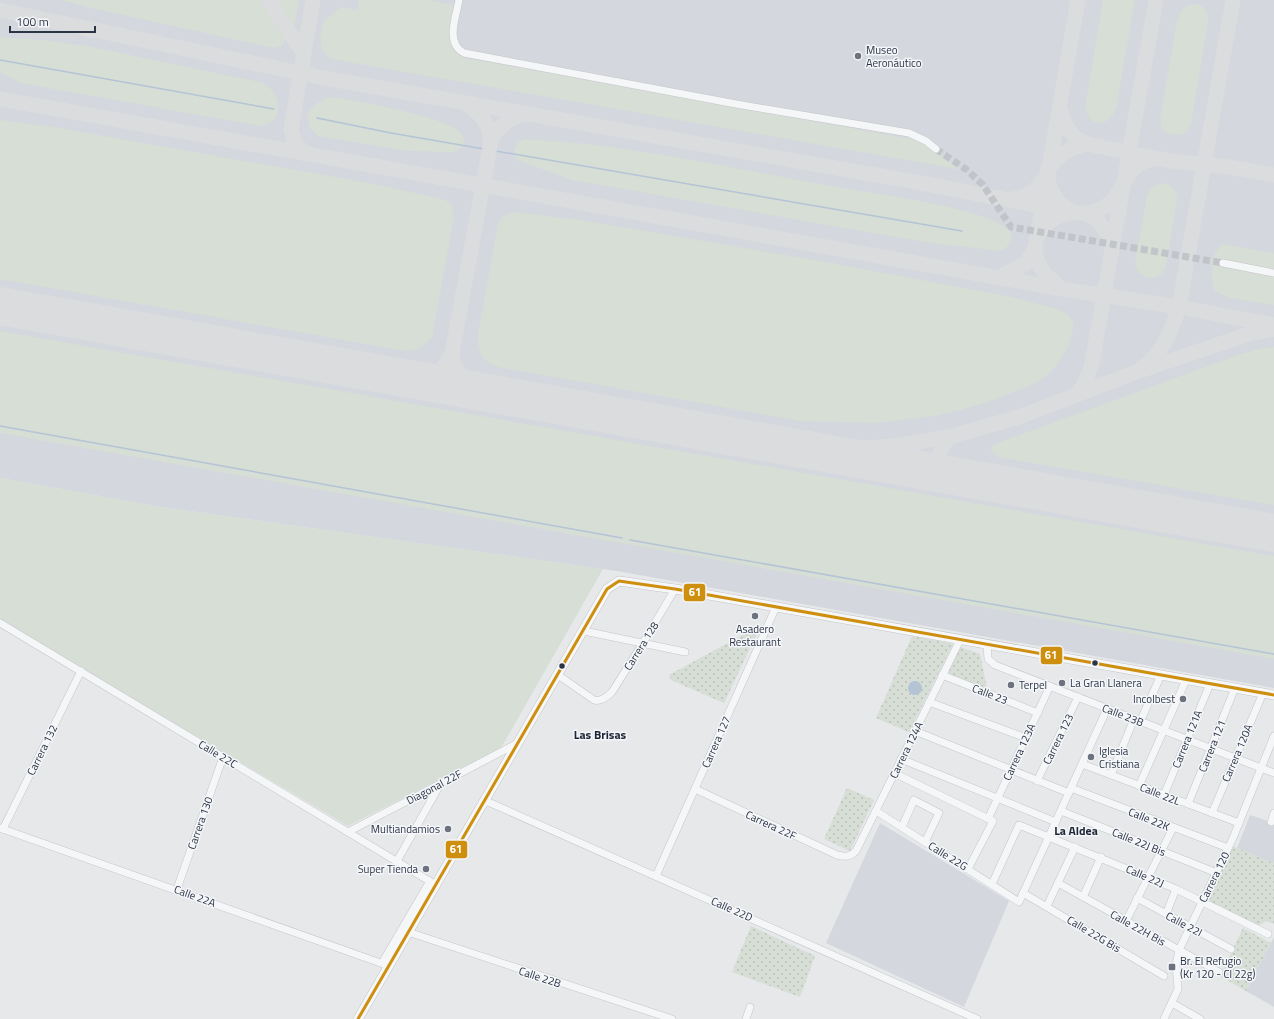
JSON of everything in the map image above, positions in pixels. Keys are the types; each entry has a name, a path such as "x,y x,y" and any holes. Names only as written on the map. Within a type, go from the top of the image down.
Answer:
{"main road":[{"path":"358,1019 385,964 408,932 433,883 486,801 607,590 619,580 1274,695"}],"street":[{"path":"459,0 453,39 456,46 464,53 728,102 909,133 936,149"},
{"path":"1223,263 1274,273"},
{"name":"Carrera 128","path":"558,675 594,700 602,699 612,692 643,643 674,589"},
{"name":"Carrera 127","path":"656,876 776,607"},
{"name":"Calle 22C","path":"0,623 433,883"},
{"path":"584,631 685,652"},
{"name":"Carrera 124A","path":"849,856 856,851 960,640"},
{"name":"Calle 23B","path":"987,645 988,659 992,664 1274,773"},
{"name":"Carrera 132","path":"2,828 81,671"},
{"name":"Calle 23","path":"942,675 1038,713"},
{"path":"1111,775 1161,675"},
{"path":"1139,786 1186,680"},
{"name":"Carrera 121A","path":"1164,795 1210,684"},
{"name":"Carrera 123A","path":"968,869 991,820 998,798 1050,686"},
{"name":"Carrera 121","path":"1188,804 1235,688"},
{"name":"Carrera 120A","path":"1212,813 1263,693"},
{"name":"Carrera 123","path":"1038,781 1078,697"},
{"path":"929,702 1026,738"},
{"path":"1023,893 1107,709"},
{"name":"Calle 22K","path":"915,731 1038,781 1070,791 1228,848"},
{"name":"Carrera 120","path":"1164,1019 1178,989 1176,965 1179,950 1217,873 1274,736"},
{"name":"Diagonal 22F","path":"348,832 519,743"},
{"name":"Carrera 130","path":"177,889 223,757"},
{"path":"901,759 1056,822"},
{"name":"Calle 22L","path":"1082,764 1239,823"},
{"path":"894,773 991,820"},
{"path":"397,861 441,783"},
{"name":"Carrera 22F","path":"695,789 837,855 849,856"},
{"path":"902,827 914,800 939,812 924,842"},
{"name":"Calle 22D","path":"486,801 977,1019"},
{"name":"Calle 22G","path":"876,811 1019,902 1023,893"},
{"name":"Calle 22J Bis","path":"1061,811 1217,873"},
{"path":"1271,822 1274,813"},
{"name":"Calle 22J","path":"992,884 1019,825 1101,857 1176,889 1268,934"},
{"name":"Calle 22A","path":"2,828 385,964"},
{"path":"1126,921 1173,828"},
{"path":"1047,906 1075,847"},
{"path":"1083,897 1101,857"},
{"path":"385,964 433,883"},
{"name":"Calle 22H Bis","path":"1058,884 1219,972"},
{"path":"1166,914 1176,889"},
{"name":"Calle 22G Bis","path":"1023,893 1164,976"},
{"name":"Calle 22I","path":"1137,898 1231,949"},
{"name":"Calle 22B","path":"408,932 672,1019"},
{"path":"1172,1003 1200,1019"},
{"path":"746,1019 750,1006"}],"shaded area":[{"path":"0,0 1274,0 1274,688 617,571 161,507 0,478"},
{"path":"61,0 260,0 284,34 285,40 281,46 273,48"},
{"path":"274,0 299,0 294,27 293,27"},
{"path":"359,0 427,0 453,5 450,28 451,43 458,54 466,58 911,139 927,146 963,170 331,59 323,51 320,41 321,31 325,20 341,7 357,10"},
{"path":"1103,0 1135,0 1116,108 1109,119 1102,123 1098,123 1089,118 1085,108"},
{"path":"1196,4 1202,6 1205,10 1208,21 1191,124 1186,132 1175,135 1162,129 1160,119 1178,17 1183,9"},
{"path":"0,37 42,40 87,46 264,83 275,94 278,101 277,114 274,119 260,126 20,83 0,72"},
{"path":"328,97 396,109 435,120 460,132 463,137 463,146 453,152 408,151 318,136 310,128 307,116 314,105"},
{"path":"0,120 54,127 380,185 445,200 452,205 454,217 432,338 419,349 405,351 0,279"},
{"path":"524,139 603,146 682,158 955,208 997,223 1010,231 1012,239 1007,247 1000,251 924,242 572,180 517,160 515,157 515,148 518,143"},
{"path":"1161,183 1175,190 1177,199 1166,267 1160,275 1150,278 1138,272 1135,263 1147,195 1152,187"},
{"path":"513,212 580,220 815,260 1007,296 1057,309 1069,315 1073,323 1073,328 1068,347 1057,365 1044,378 1034,384 988,402 960,410 935,416 876,423 801,421 498,367 492,365 481,355 478,345 478,334 498,224 503,216"},
{"path":"1222,244 1274,253 1274,269 1223,260 1221,267 1274,277 1274,305 1230,298 1215,291 1211,273 1212,266 1215,254"},
{"path":"0,331 1274,556 1274,659 0,433"},
{"path":"1274,347 1274,505 998,457 991,451 992,446 1000,442 1238,355 1262,348"},
{"path":"0,478 161,507 603,569 501,748 348,826 0,620"},
{"path":"761,625 724,703 671,680 669,675"},
{"path":"912,636 953,644 909,732 876,718"},
{"path":"960,647 980,654 987,688 948,674"},
{"path":"847,788 874,800 850,851 824,839"},
{"path":"1250,815 1274,823 1274,863 1237,848"},
{"path":"880,823 1009,901 964,1007 826,943"},
{"path":"1232,846 1274,863 1274,924 1266,921 1258,926 1208,901"},
{"path":"751,926 815,956 800,997 732,972"},
{"path":"1243,928 1271,943 1246,991 1220,976"},
{"path":"1274,937 1274,1007 1246,991"}],"water":[{"path":"915,681 920,683 922,688 920,693 915,695 910,693 908,688 910,683"}],"waterway":[{"path":"0,60 274,109"},
{"path":"317,118 391,133 962,231"},
{"path":"0,426 622,538"},
{"path":"630,540 1274,654"}],"taxiway":[{"path":"268,0 304,54"},
{"path":"306,154 295,143 291,129 313,0"},
{"path":"1060,287 1050,279 1040,266 1037,261 1035,248 1078,0"},
{"path":"1074,396 1082,388 1089,373 1093,357 1156,0"},
{"path":"1141,368 1155,356 1166,341 1179,307 1233,0"},
{"path":"0,10 324,78 927,184 1075,213"},
{"path":"0,99 1062,289 1179,307 1274,325"},
{"path":"467,105 477,112 484,120 489,129 491,141 501,127 509,120 525,115"},
{"path":"1060,109 1067,128 1075,137 1087,144 1171,161 1229,167 1274,175"},
{"path":"480,392 465,381 461,376 455,366 452,353 491,141"},
{"path":"1048,169 1065,152 1075,147 1087,144"},
{"path":"1082,213 1098,210 1109,204 1117,195 1134,168 1144,162 1157,159"},
{"path":"1012,199 1024,197 1029,194 1037,188 1047,174 1054,196 1065,208 1071,211"},
{"path":"1037,237 1046,226 1056,218 1067,213 1079,213 1090,216 1099,223 1107,233 1111,248"},
{"path":"999,277 1025,264 1035,248"},
{"path":"799,448 866,448 900,445 952,436 1019,417 1131,374 1249,334 1274,329"},
{"path":"413,380 420,379 437,372 445,365 452,353"},
{"path":"952,436 941,450 941,460 949,469 963,477"}],"runway":[{"path":"0,306 1274,533"}],"tunnel":[{"path":"936,149 967,170 983,185 1011,227 1223,263"}],"transit line":[{"name":"61","path":"358,1019 607,589 619,581 675,589 1274,695"}],"place":[{"name":"Museo Aeronáutico","path":"858,56"},
{"name":"Asadero Restaurant","path":"755,616"},
{"name":"La Gran Llanera","path":"1062,683"},
{"name":"Terpel","path":"1011,685"},
{"name":"Incolbest","path":"1183,699"},
{"name":"Iglesia Cristiana","path":"1091,757"},
{"name":"Multiandamios","path":"448,829"},
{"name":"Super Tienda","path":"426,869"},
{"name":"Br. El Refugio (Kr 120 - Cl 22g)","path":"1172,967"}],"district":[{"name":"Las Brisas","path":"600,735"},
{"name":"La Aldea","path":"1076,831"}]}
